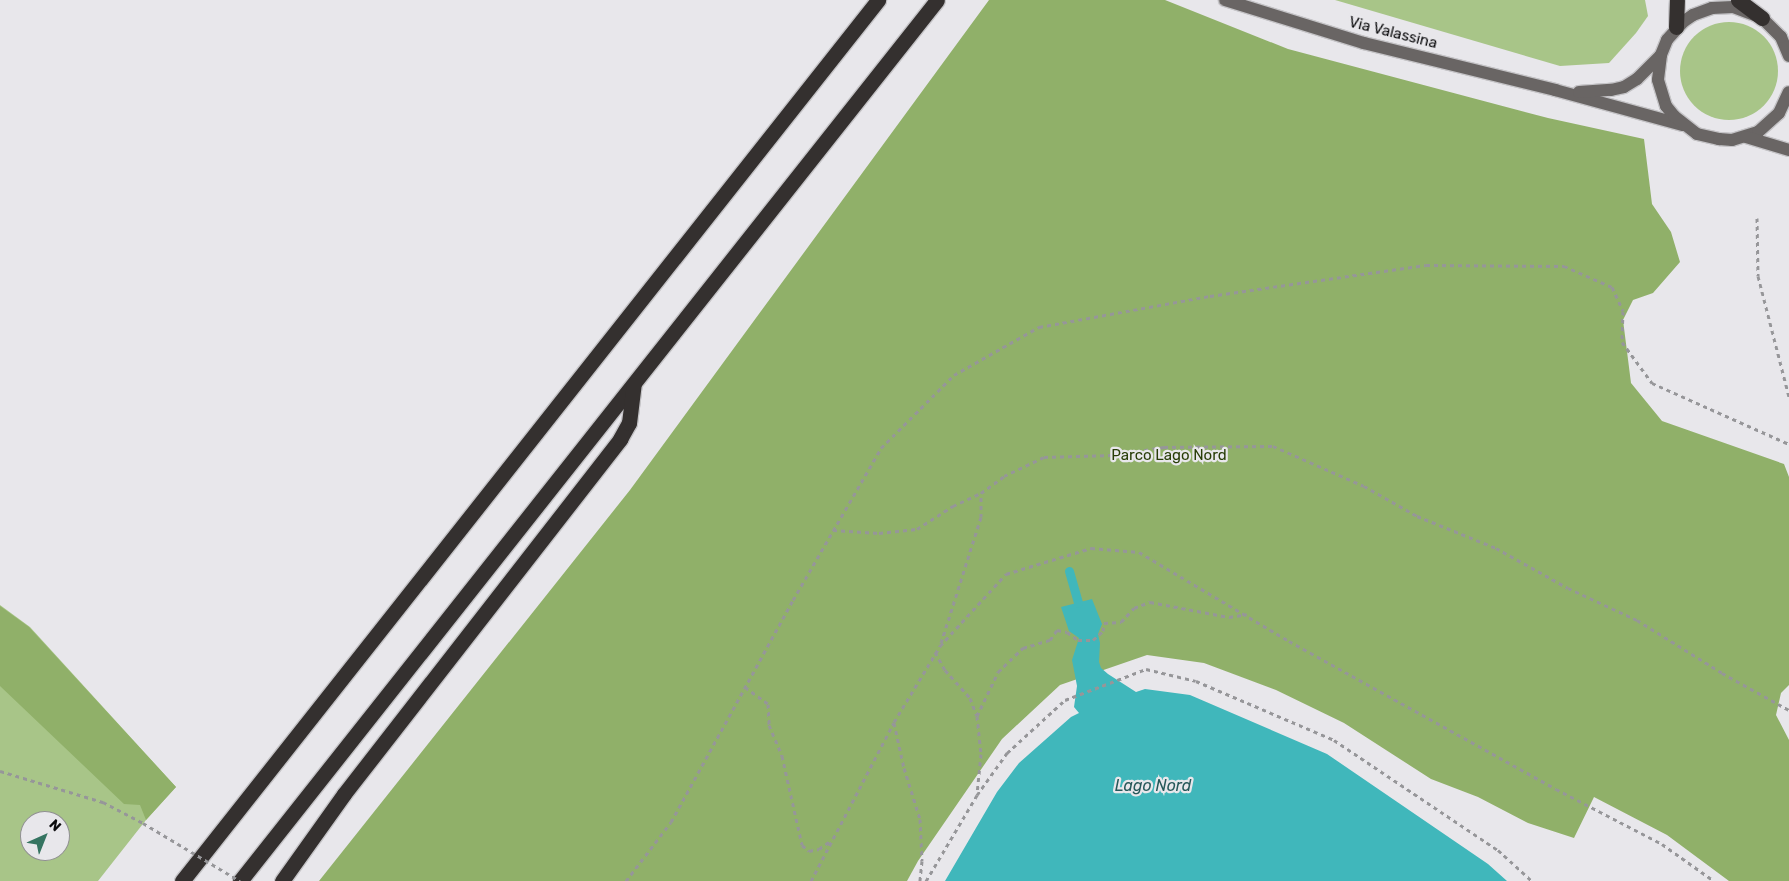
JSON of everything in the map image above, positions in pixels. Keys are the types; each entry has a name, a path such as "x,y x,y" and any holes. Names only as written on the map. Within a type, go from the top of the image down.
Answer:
{"highway":[{"path":"182,881 878,0"},
{"path":"240,881 937,0"},
{"path":"1676,27 1677,0"},
{"path":"1738,0 1762,18"},
{"path":"282,881 344,794 620,439 629,423 634,384"}],"street":[{"name":"Via Valassina","path":"1225,0 1364,43 1556,90 1683,125"},
{"path":"1789,56 1785,41 1762,18 1733,7 1712,8 1692,15 1676,27 1667,40 1661,55 1658,80 1666,106 1683,125 1698,134 1719,140 1746,137 1769,124 1779,114 1789,92"},
{"name":"Via Valassina","path":"1556,90 1590,92 1624,87 1637,80 1661,55"},
{"path":"1746,137 1789,150"}],"path":[{"path":"1758,218 1758,276 1789,397"},
{"path":"626,881 671,822 833,530 881,448 954,375 1039,327 1210,296 1426,266 1564,266 1612,287 1623,311 1622,342 1652,383 1789,444"},
{"path":"833,530 879,534 917,529 953,506 981,492 1004,476 1044,458 1113,455 1164,447 1273,446 1364,486 1418,516 1496,548 1568,588 1637,620 1722,673 1789,710"},
{"path":"940,646 981,517 981,492"},
{"path":"811,881 894,722 935,651 1006,574 1091,548 1140,552 1247,614 1289,641 1556,789 1662,844 1714,881"},
{"path":"977,716 998,672 1023,648 1050,640 1057,630 1066,632 1078,640 1093,640 1103,631 1104,623 1121,622 1134,608 1150,602 1230,617 1247,614"},
{"path":"935,651 945,670 970,698 977,716 981,754 977,795"},
{"path":"926,881 977,795 1007,753 1065,700 1146,669 1196,681 1334,740 1498,850 1532,881"},
{"path":"745,687 768,704 769,725 782,756 802,844 809,851 833,840"},
{"path":"894,722 904,768 920,819 922,861 920,881"},
{"path":"0,771 103,802 143,823 240,881"}],"green space":[{"name":"Parco Lago Nord","path":"989,0 1165,0 1288,49 1548,118 1644,139 1652,204 1671,232 1680,262 1653,293 1633,300 1623,320 1631,383 1662,421 1784,464 1789,477 1789,685 1781,693 1776,715 1789,740 1789,881 1729,881 1667,835 1594,797 1574,838 1528,823 1478,797 1431,779 1344,723 1276,690 1204,663 1147,655 1060,685 1002,739 918,861 907,881 319,881 630,490"},
{"path":"1335,0 1645,0 1648,16 1636,33 1609,63 1560,66"},
{"path":"1729,22 1748,26 1763,37 1774,52 1778,71 1774,90 1763,105 1748,116 1729,120 1710,116 1695,105 1684,90 1680,71 1684,52 1695,37 1710,26"},
{"path":"0,605 30,627 176,787 146,820 98,881 0,881"},
{"path":"0,606 29,627 176,787 146,820 140,805 124,804 0,686"}],"water":[{"name":"Lago Nord","path":"1092,599 1102,624 1098,634 1100,643 1099,662 1101,668 1108,674 1136,692 1145,689 1190,695 1327,754 1488,864 1507,881 945,881 997,792 1019,763 1071,717 1079,713 1074,707 1077,686 1072,660 1079,638 1069,631 1061,607"}],"waterway":[{"path":"1069,571 1078,603"}]}
